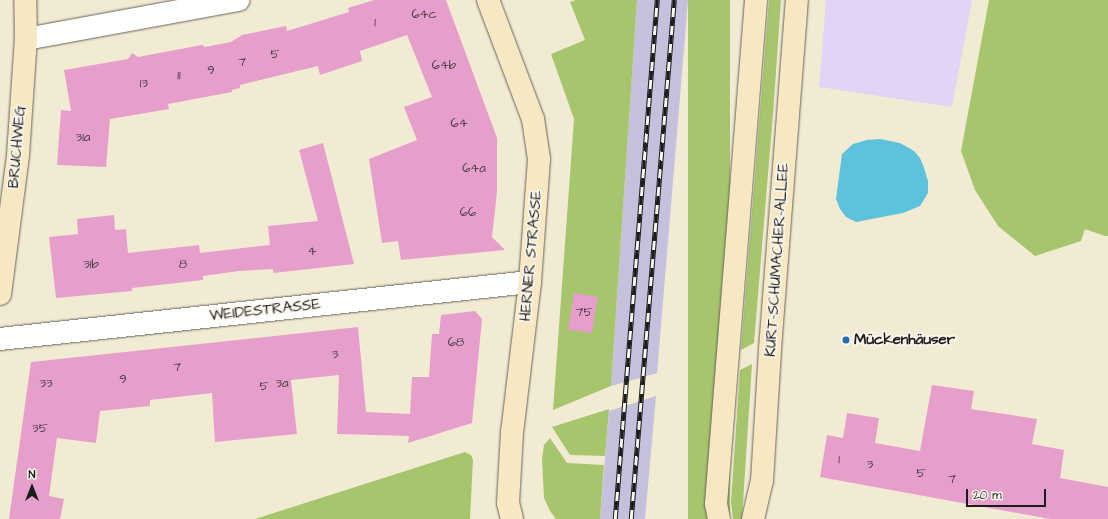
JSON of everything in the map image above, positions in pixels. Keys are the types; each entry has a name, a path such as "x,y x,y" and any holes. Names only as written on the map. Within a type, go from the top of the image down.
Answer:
{"main road":[{"name":"BRUCHWEG","path":"0,294 4,234 18,156 26,39 26,0"},
{"name":"HERNER STRASSE","path":"488,0 534,120 539,160 530,282 512,432 508,502 512,519"},
{"path":"719,519 716,504 756,0"},
{"name":"KURT-SCHUMACHER-ALLEE","path":"753,519 762,481 770,349 797,0"}],"street":[{"path":"26,39 238,0"},
{"name":"WEIDESTRASSE","path":"0,339 530,282"}],"shaded area":[{"path":"637,0 688,0 657,373 611,386"},
{"path":"826,0 972,0 952,107 819,87"},
{"path":"656,396 645,519 600,519 609,411"}],"green space":[{"path":"576,0 637,0 611,386 553,410 574,119 551,54 585,40 570,2"},
{"path":"688,0 730,0 730,519 688,519"},
{"path":"769,0 781,0 773,114 754,343 741,350"},
{"path":"989,0 1108,0 1108,236 1085,229 1081,241 1035,256 998,226 975,190 961,151"},
{"path":"752,364 742,519 733,519 731,502 740,370"},
{"path":"609,409 605,456 570,455 552,427"},
{"path":"550,438 567,463 604,465 600,519 556,519 550,511 544,498 542,459 544,445"},
{"path":"465,452 471,455 473,460 470,519 255,519"}],"water":[{"path":"880,139 900,143 914,151 920,158 924,168 928,181 928,193 920,206 903,213 856,222 846,217 840,209 836,199 842,154 853,144 867,140"}],"building":[{"path":"374,0 446,0 497,138 497,192 492,237 505,250 401,260 398,241 382,243 369,159 417,140 404,107 432,97 407,35 360,51 362,61 320,75 318,66 240,85 240,88 232,90 232,92 168,104 169,109 110,119 106,167 57,165 61,110 71,111 64,70 128,59 132,53 138,57 202,45 205,47 231,42 242,35 286,26 287,31 349,12 348,8"},
{"path":"323,143 354,264 273,273 273,269 239,271 203,276 203,280 132,288 132,291 56,298 49,237 78,234 77,219 114,215 115,230 126,229 128,253 199,245 200,253 270,245 268,226 318,221 299,150"},
{"path":"574,293 598,297 592,333 568,330"},
{"path":"475,311 482,319 472,423 408,443 409,436 337,434 339,375 291,380 297,434 215,442 212,393 150,400 150,406 100,411 96,443 57,438 49,496 64,499 60,519 9,519 31,362 358,327 366,412 410,414 412,377 429,377 432,334 439,334 441,315"},
{"path":"932,385 974,391 971,409 1037,419 1032,444 1064,450 1060,478 1108,487 1108,519 1050,519 820,477 827,435 843,438 847,413 879,418 875,443 920,451"}],"railway":[{"path":"615,519 657,0"},
{"path":"631,519 674,0"}],"place":[{"name":"Mückenhäuser","path":"846,340"}]}
